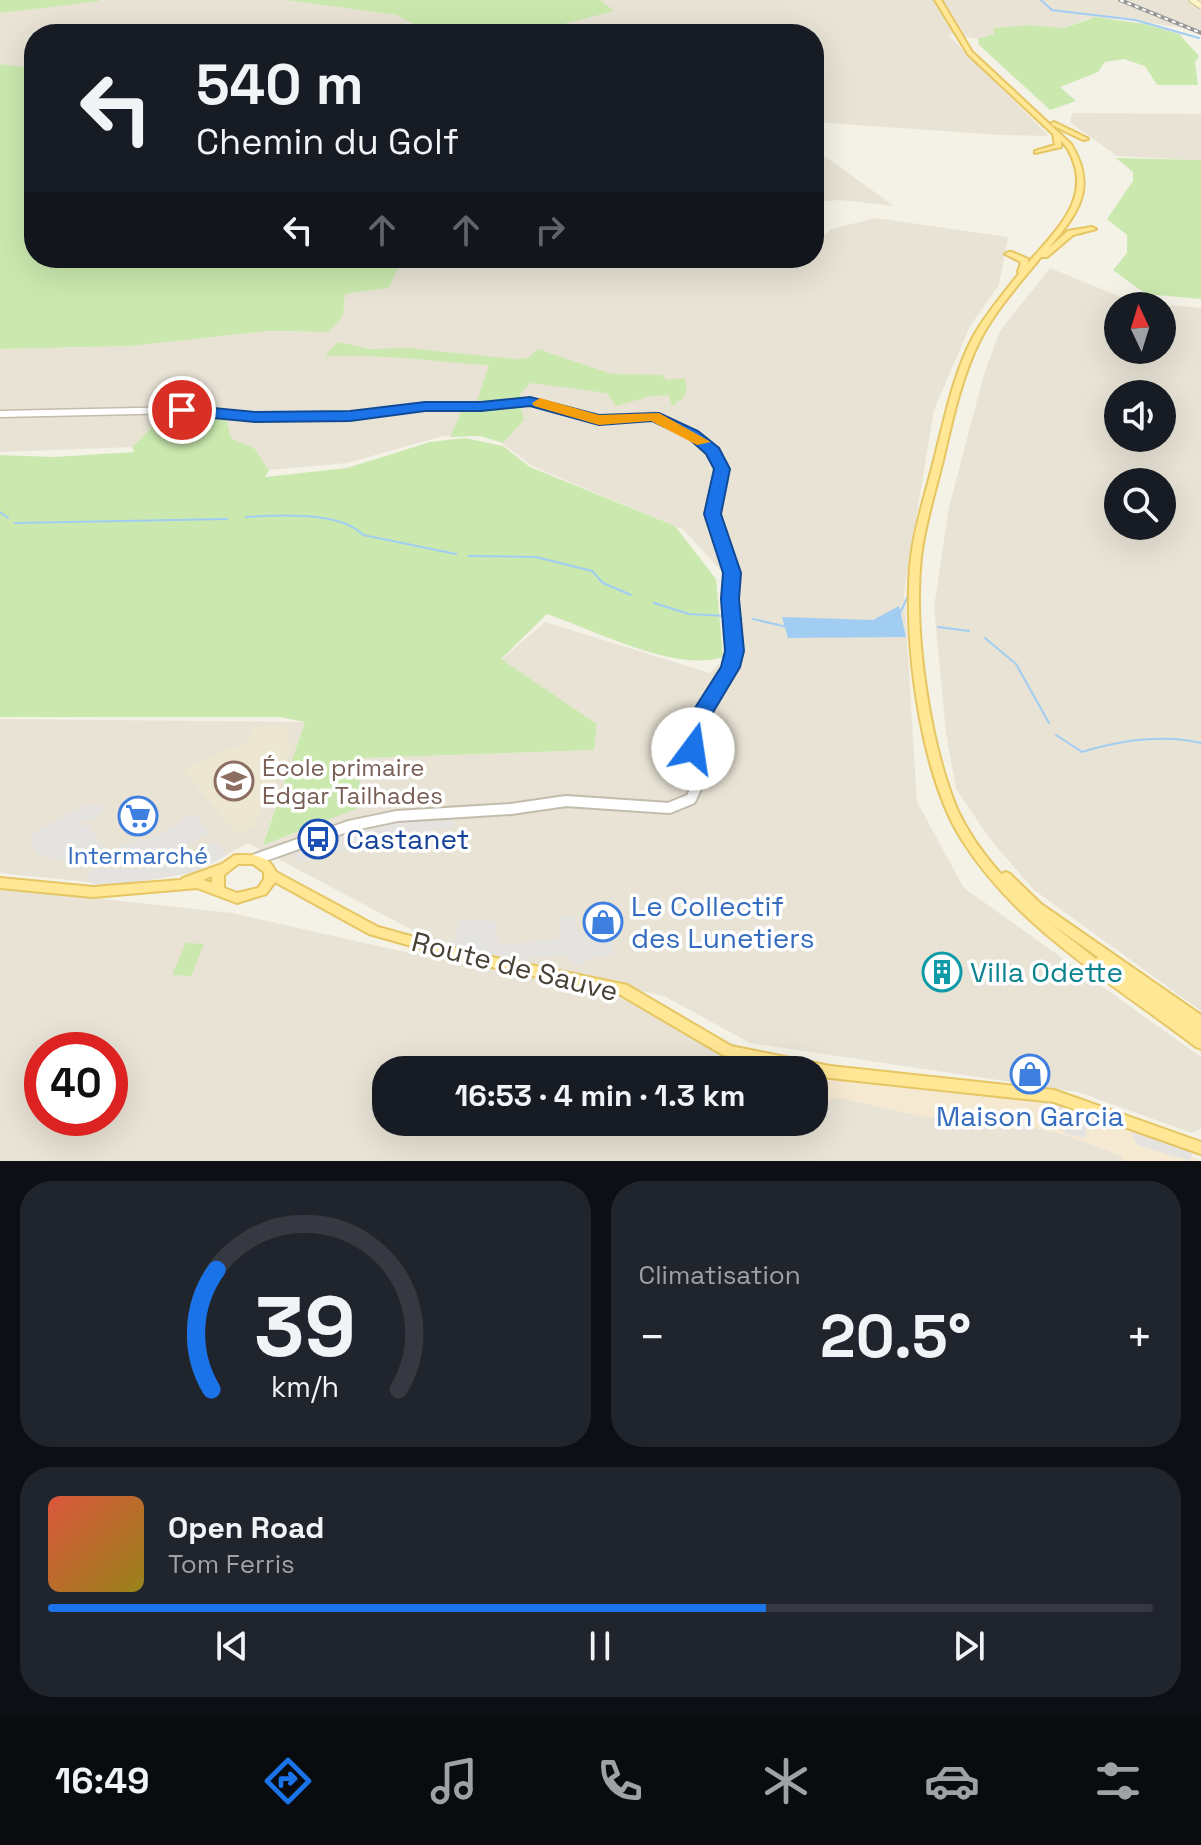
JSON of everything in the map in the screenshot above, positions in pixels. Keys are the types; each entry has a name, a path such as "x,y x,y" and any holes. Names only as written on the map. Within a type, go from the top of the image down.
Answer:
{"main road":[{"path":"916,593 932,508 970,371 995,318 1073,211 1082,183 1073,153 1051,126 984,67 960,41 938,0"},
{"path":"1192,0 1201,6"},
{"path":"984,67 1040,113 1073,148 1082,164 1085,184 1077,212 1008,292"},
{"path":"1040,113 1085,139"},
{"path":"1037,152 1059,145 1051,126"},
{"path":"1039,258 1068,235 1092,229"},
{"path":"1009,254 1022,258 1026,265 977,339 958,388 921,529 915,573 917,636 932,744 941,782 958,822 1008,888 1051,935 1201,1043"},
{"path":"932,744 965,823 1010,882 1059,923 1201,1022"},
{"path":"174,885 223,868 235,860 265,867 262,891"},
{"name":"Route de Sauve","path":"265,867 294,887 374,931 468,957 622,989 728,1051 830,1072 1051,1096 1201,1148"},
{"path":"218,889 216,878 223,868"},
{"path":"0,883 93,892 198,883 237,898 294,887"},
{"path":"1008,888 1058,930 1201,1032"}],"street":[{"path":"0,414 182,410 255,417 350,416 425,406 481,407 530,402 599,420 654,416 698,438 719,461 722,469 713,514 732,573 730,599 735,651 731,667 699,719 693,749 696,788 691,799 669,808 566,801 511,809 397,816 349,826 282,851 265,867"}],"shaded area":[{"path":"99,0 286,0 398,15 414,24 24,24 24,67 0,64 0,13"},
{"path":"600,0 1194,0 1201,5 1201,30 1088,18 1064,28 1030,25 993,28 995,34 978,39 947,34 1049,136 1000,135 824,123 824,24 563,24 613,11"},
{"path":"1072,113 1201,114 1201,160 1117,156 1070,122"},
{"path":"824,156 894,206 824,201"},
{"path":"876,218 1008,237 999,285 970,326 934,410 904,592 917,802 964,888 1201,1057 1201,1129 1192,1133 1078,1092 750,1043 664,996 496,959 433,941 248,843 195,872 120,885 0,873 0,719 305,722 263,844 363,758 594,750 597,724 501,660 545,622 710,673 731,652 725,575 684,530 532,466 490,434 443,436 347,463 269,470 255,449 167,412 132,447 0,452 0,349 131,346 268,331 328,332 343,316 345,294 389,288 398,268 824,268 824,236 831,229"},
{"path":"1050,268 1109,292 1104,292 1104,364 1176,364 1176,306 1201,308 1201,1011 1034,890 990,839 956,789 946,733 934,607 949,507 984,374 1000,331"},
{"name":"École primaire Edgar Tailhades","path":"255,727 289,727 289,755 253,827 236,834 183,769 246,742"},
{"path":"101,805 104,811 98,814 99,817 78,823 80,826 86,824 108,852 141,838 144,841 176,826 189,815 198,816 209,832 168,856 141,863 101,864 39,856 30,842 33,833 84,806"},
{"path":"399,820 454,820 453,828 401,834 408,843 392,847 384,837 300,863 291,854 343,831"},
{"path":"216,842 227,855 195,872 120,885 93,884 87,879 93,869 143,869 190,861 208,853 204,847"},
{"path":"0,888 232,913 391,949 565,982 618,997 734,1056 372,1056 372,1136 828,1136 828,1098 841,1098 920,1116 1005,1121 1063,1134 1122,1156 1122,1161 0,1161"},
{"path":"574,916 578,933 610,931 614,955 591,958 576,967 566,955 515,960 453,947 459,920 495,921 499,945 561,939 558,917"},
{"path":"828,1074 1082,1101 1201,1161 1122,1161 1122,1156 1063,1134 1005,1121 920,1116 841,1098 828,1098"},
{"path":"1046,1099 1102,1114 1103,1128 1088,1122 1085,1138 1066,1134 1043,1110"},
{"path":"1138,1130 1192,1153 1190,1161 1137,1145 1131,1133"}],"green space":[{"path":"0,0 99,0 99,1 0,13"},
{"path":"286,0 600,0 614,11 563,24 414,24 397,15"},
{"path":"1095,17 1145,24 1179,34 1199,56 1195,63 1198,85 1157,85 1145,66 1124,59 1105,62 1098,72 1060,87 1076,101 1050,110 979,45 978,39 994,34 993,28 1030,25 1064,28"},
{"path":"0,64 24,67 24,268 398,268 389,288 345,294 343,316 328,332 268,331 131,346 0,349"},
{"path":"1116,158 1201,160 1201,299 1176,297 1176,292 1143,292 1113,270 1127,253 1127,235 1107,219 1133,181 1133,172"},
{"path":"338,342 370,349 408,348 516,359 528,358 538,349 612,374 662,375 667,380 684,378 687,388 684,397 672,406 669,395 651,396 616,406 607,393 530,383 520,394 521,399 476,404 489,365 325,356"},
{"path":"520,404 524,420 503,443 480,436 450,437 463,408"},
{"path":"167,412 226,418 231,438 255,449 269,470 265,477 347,468 430,442 465,438 503,446 530,467 675,526 716,579 723,657 704,660 659,655 547,614 501,659 597,724 594,750 363,758 356,809 263,845 305,722 280,717 0,717 0,455 54,457 134,452 132,447"},
{"path":"186,943 204,944 191,976 172,975"}],"water":[{"path":"899,606 906,637 788,638 782,617 873,620"}],"waterway":[{"path":"1041,0 1052,10 1135,20 1199,38"},
{"path":"0,512 8,518"},
{"path":"246,517 291,515 324,518 353,527 363,535 456,554"},
{"path":"15,523 227,519"},
{"path":"469,556 536,557 592,571 603,583 631,595"},
{"path":"900,613 909,594 910,560"},
{"path":"654,603 689,614 726,616"},
{"path":"737,617 742,618"},
{"path":"753,619 787,627"},
{"path":"938,627 969,631"},
{"path":"985,638 1016,664 1049,723"},
{"path":"1056,735 1082,752 1141,740 1171,739 1201,743"}],"railway":[{"path":"1120,0 1201,33"}],"slow traffic":[{"path":"540,403 599,420 654,416 703,442"}],"place":[{"name":"École primaire Edgar Tailhades","path":"234,781"},
{"name":"Intermarché","path":"138,816"},
{"name":"Castanet","path":"318,839"},
{"name":"Le Collectif des Lunetiers","path":"603,922"},
{"name":"Villa Odette","path":"942,972"},
{"name":"Maison Garcia","path":"1030,1074"}],"route":[{"path":"182,410 255,417 298,414 350,416 425,406 481,407 537,402 599,420 654,416 692,434 713,451 722,469 713,514 732,573 730,599 735,651 731,667 703,708 693,749"}]}
